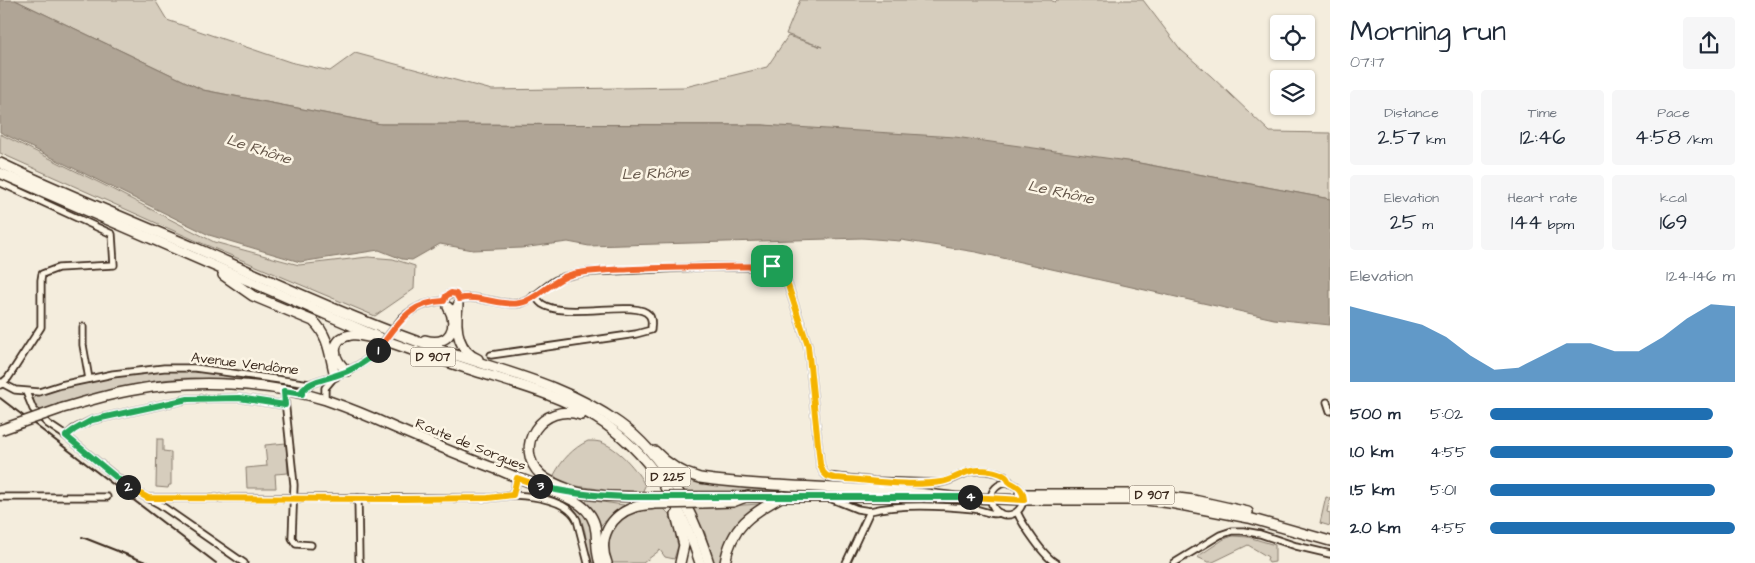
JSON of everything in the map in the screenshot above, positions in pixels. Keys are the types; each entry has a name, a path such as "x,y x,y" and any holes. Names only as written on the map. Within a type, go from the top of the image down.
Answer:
{"main road":[{"name":"D 907","path":"0,163 338,310 425,345 536,381 577,397 600,410 609,411 625,422 674,468 689,475 700,478 801,486 920,492 952,497"},
{"name":"D 907","path":"0,173 392,343 457,366 530,388 567,403 596,418 620,436 655,472 660,487 679,520 684,545 680,563"},
{"path":"195,258 254,296 313,321 325,337 335,376"},
{"path":"459,302 456,316 458,336 463,348 477,358 530,375 536,381"},
{"path":"338,310 427,341 436,342 447,338 453,328 453,317 446,304"},
{"path":"348,371 342,367 335,356 336,347 341,338 355,334 392,343"},
{"name":"Route de Sorgues","path":"0,430 60,409 134,390 194,384 241,385 302,394 325,400 359,412 449,451 541,487 652,501"},
{"name":"D 225","path":"600,410 624,426 654,456 688,508 700,535 709,563"},
{"name":"D 907","path":"579,493 548,480 538,472 533,463 530,449 531,437 538,424 548,416 561,412 572,412 586,417 627,447 645,466 655,472"},
{"name":"D 225","path":"655,472 686,524 700,563"},
{"path":"541,487 578,503 588,511 595,526 600,563"},
{"name":"D 907","path":"1023,497 1144,494 1170,496 1230,507 1330,535"},
{"name":"D 907","path":"607,563 603,552 606,530 618,516 629,509 652,501 700,500 734,502 748,496 970,497 993,495 1146,500 1249,518 1330,541"},
{"path":"725,563 730,543 744,522 760,509 783,496"}],"street":[{"path":"1,384 8,378 41,327 42,274 58,268 114,265 112,234 2,184"},
{"path":"302,394 302,391 313,383 361,365 376,352 402,318 421,305 432,301 454,308 459,302 471,297 518,304 527,301 555,281 572,274 590,272 705,267 779,267 784,273 808,346 820,464 827,476 874,481 939,483 946,482 973,470 990,471 1006,476 1010,482 1016,485 1023,497 1021,507 1017,512 1006,515 991,514 977,509 886,508 870,511 857,509 826,496"},
{"path":"446,304 446,296 451,293 456,294 459,302"},
{"path":"490,355 636,334 651,330 652,322 650,315 642,309 628,308 589,311 551,308 542,304 534,295"},
{"path":"83,327 83,345 89,379"},
{"name":"Avenue Vendôme","path":"1,384 15,390 39,392 89,379 146,370 195,368 313,383"},
{"path":"325,400 325,388 335,376"},
{"path":"313,383 325,388"},
{"path":"284,391 293,476 294,542 296,544 311,544"},
{"path":"26,392 34,409 48,424 66,436 131,489 148,498 244,563"},
{"path":"66,436 92,420 188,399 239,398 285,405"},
{"path":"1327,402 1330,412"},
{"path":"990,471 995,478 993,495 996,511 1000,514"},
{"path":"513,495 517,478"},
{"path":"977,509 993,495 1002,483 1010,482"},
{"path":"148,498 488,498 513,495 532,496 569,508 577,520 588,563"},
{"path":"0,497 107,497"},
{"path":"358,498 360,563"},
{"path":"846,563 870,511"},
{"path":"1017,512 1025,529 1050,560 1056,563"},
{"path":"1174,563 1220,535 1232,531 1260,534 1330,554"}],"shaded area":[{"path":"15,0 155,0 167,20 290,62 330,71 355,53 492,90 685,87 767,67 788,36 822,47 786,34 800,0 1050,0 1055,2 1057,0 1143,0 1181,50 1270,132 1330,133 1330,199 1134,162 763,125 381,124 203,90"},
{"path":"0,134 214,242 299,265 368,257 393,259 415,266 414,289 375,316 199,242 0,153"},
{"path":"167,371 217,372 270,381 271,384 194,378 174,379 115,389 37,411 33,404 33,399 37,396 68,385 117,376"},
{"path":"157,439 163,439 163,451 171,452 171,485 168,488 156,487"},
{"path":"588,441 607,445 620,454 642,480 645,486 642,493 628,493 562,484 554,475 557,470 564,459"},
{"path":"286,443 288,473 275,474 276,488 247,488 246,468 267,466 265,445"},
{"path":"671,470 694,481 823,491 684,491"},
{"path":"528,490 565,499 591,518 597,563 590,563 585,532 577,513 564,503 528,493"},
{"path":"1326,497 1330,498 1327,512 1330,513 1330,526 1320,523"},
{"path":"587,500 624,505 599,525 595,513 586,502"},
{"path":"760,504 723,563 714,563 705,533 692,508"},
{"path":"656,507 664,509 669,514 674,528 678,546 674,559 665,557 660,550 643,563 612,563 609,554 609,538 616,523 630,514"},
{"path":"1233,536 1248,537 1275,545 1275,562 1269,563 1268,557 1248,545 1213,562 1197,557 1224,539"}],"water":[{"name":"Le Rhône","path":"0,0 15,0 203,90 381,124 763,125 955,137 1134,162 1330,199 1330,325 1274,319 976,252 901,240 862,238 589,246 568,242 521,248 473,250 440,244 412,260 402,259 379,250 300,262 209,235 0,132"}],"railway":[{"path":"0,398 216,563"},
{"path":"82,537 148,563"}],"route":[{"path":"772,266 779,267 784,273 808,346 820,464 827,476 874,481 939,483 946,482 963,473 982,470 1006,476 1010,482 1020,489 1024,500 967,497 604,496 563,492 541,487 517,478 513,495 488,498 148,498 131,489 66,436 92,420 188,399 239,398 285,405 284,391 302,394 305,387 310,384 361,365 376,352 402,318 421,305 432,301 444,301 446,296 451,293 456,294 459,299 471,297 518,304 527,301 555,281 572,274 660,268 772,266"}]}
